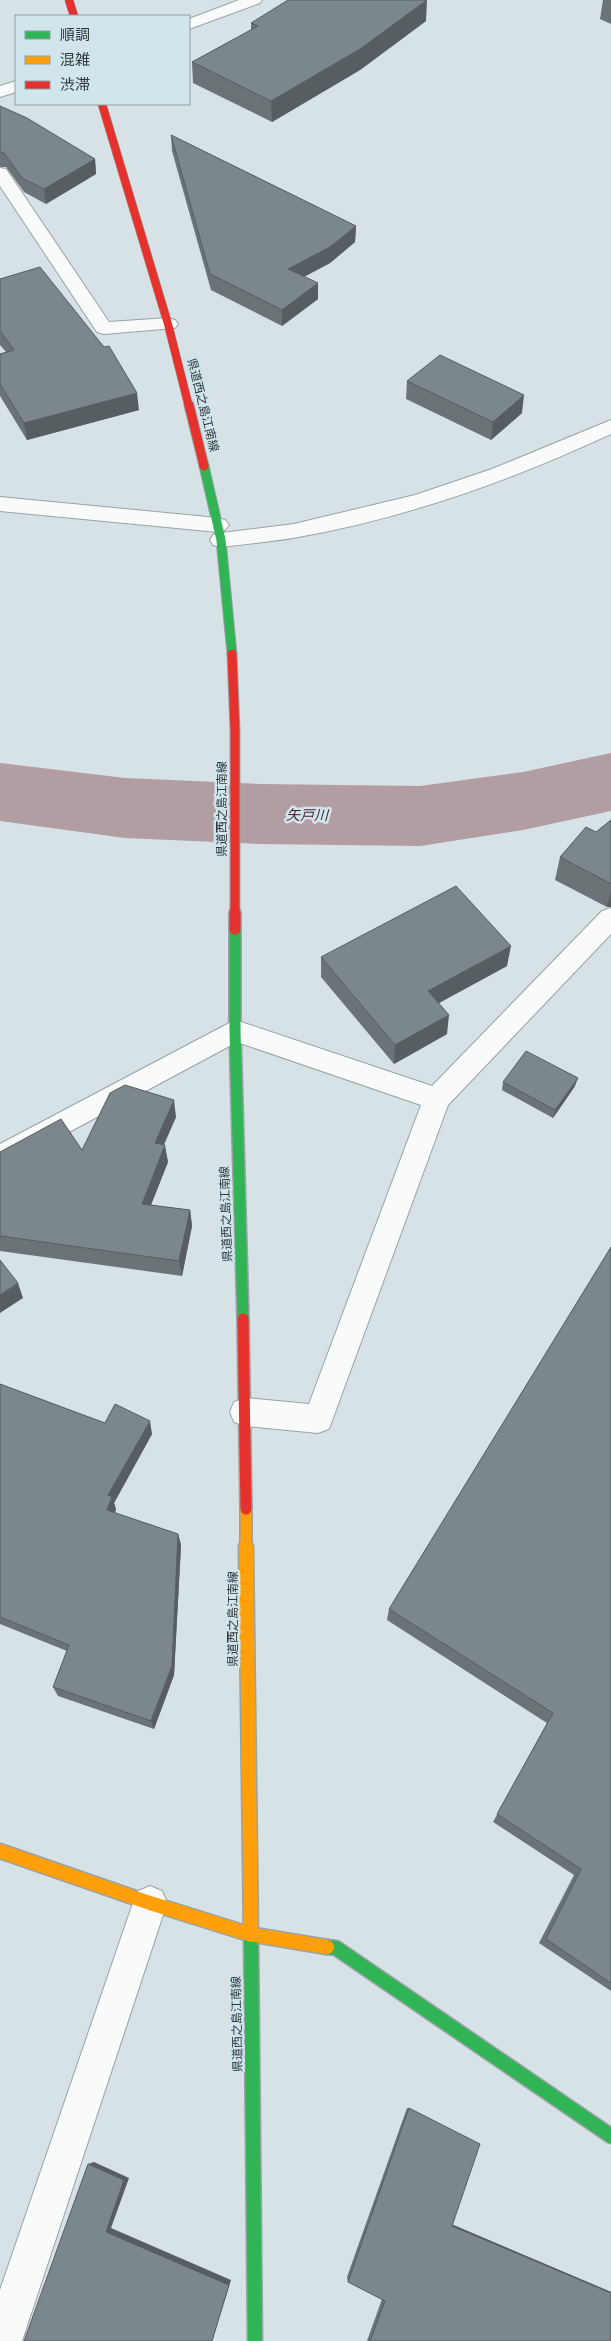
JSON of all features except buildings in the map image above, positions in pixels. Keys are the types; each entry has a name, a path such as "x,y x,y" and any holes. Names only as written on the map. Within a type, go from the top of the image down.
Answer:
{"main road":[{"path":"69,0 74,15"},
{"name":"県道西之島江南線","path":"102,105 168,324 220,532 232,650 236,834 235,1032 246,1412 249,1934 255,2341"},
{"path":"0,1851 150,1903 249,1934 336,1948 611,2136"}],"street":[{"path":"190,24 254,0"},
{"path":"0,92 15,86"},
{"path":"0,172 104,328 168,324"},
{"path":"0,504 220,532 303,530 422,501 574,444 611,426"},
{"path":"246,1412 318,1419 437,1099 611,918"},
{"path":"0,1156 235,1032 437,1099"},
{"path":"2,2341 150,1903"}],"waterway":[{"name":"矢戸川","path":"0,792 125,808 259,814 420,816 523,801 611,782"}],"traffic: fast":[{"path":"204,466 221,540 232,654"},
{"path":"235,929 235,1031 243,1319"},
{"path":"251,1935 255,2341"},
{"path":"327,1947 336,1948 611,2136"}],"traffic: slow":[{"path":"246,1509 251,1935"},
{"path":"0,1851 150,1903 249,1934 327,1947"}],"traffic: jam":[{"path":"69,0 74,15"},
{"path":"102,105 168,324 204,466"},
{"path":"232,654 235,730 235,929"},
{"path":"243,1319 246,1509"}]}
